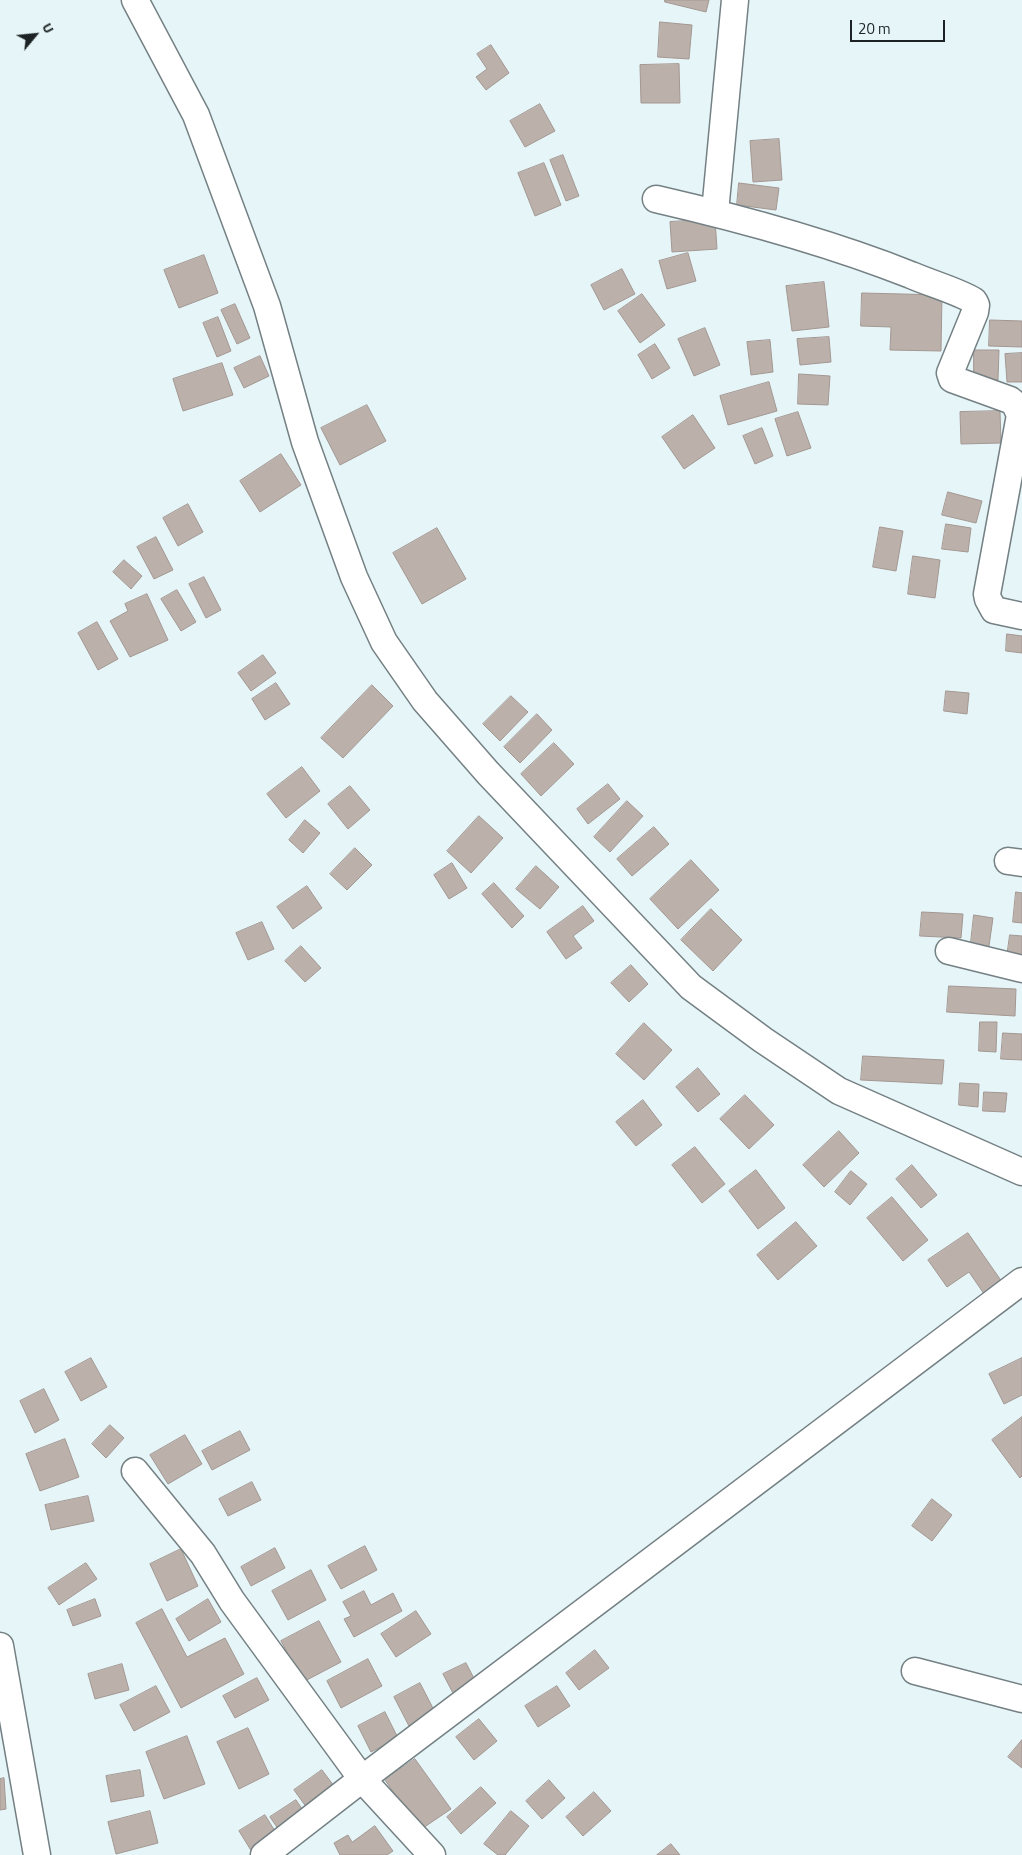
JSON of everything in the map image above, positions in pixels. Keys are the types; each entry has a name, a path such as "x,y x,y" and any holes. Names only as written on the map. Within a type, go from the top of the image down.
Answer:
{"street":[{"path":"135,0 196,115 267,306 305,442 354,577 384,642 425,701 488,773 691,987 770,1045 839,1092 1022,1172"},
{"path":"715,212 735,0"},
{"path":"656,199 715,212 821,242 888,266 974,302 976,305 975,312 950,373 952,380 1010,400 1016,404 1020,415 987,594 994,610 1022,616"},
{"path":"949,951 1022,969"},
{"path":"264,1855 362,1779 1020,1285"},
{"path":"135,1471 203,1554 232,1601 362,1779 432,1855"},
{"path":"0,1646 37,1855"},
{"path":"915,1671 1022,1699"}],"building":[{"path":"665,0 709,0 706,12 665,2"},
{"path":"660,22 692,25 689,59 658,57"},
{"path":"491,45 509,73 486,90 476,77 487,69 477,54"},
{"path":"679,64 680,103 641,103 640,65"},
{"path":"540,104 555,131 525,147 510,121"},
{"path":"779,139 782,180 753,182 750,141"},
{"path":"563,155 579,196 566,201 550,160"},
{"path":"544,163 561,205 535,216 518,173"},
{"path":"739,183 779,188 776,210 737,205"},
{"path":"715,219 717,249 672,252 670,222"},
{"path":"688,253 696,281 667,289 659,261"},
{"path":"204,255 218,293 179,308 164,270"},
{"path":"622,269 635,294 604,310 591,285"},
{"path":"824,282 829,327 792,331 786,286"},
{"path":"862,293 942,295 941,351 890,350 891,327 861,326"},
{"path":"642,294 665,325 640,343 618,311"},
{"path":"235,304 250,338 237,344 221,310"},
{"path":"218,317 231,351 217,357 203,323"},
{"path":"990,320 1022,321 1022,347 989,346"},
{"path":"705,328 720,365 694,376 678,339"},
{"path":"829,337 831,362 800,365 797,339"},
{"path":"770,340 773,372 751,375 747,342"},
{"path":"655,344 670,368 652,379 638,355"},
{"path":"974,350 999,350 998,380 974,379"},
{"path":"1022,353 1022,382 1007,382 1005,354"},
{"path":"260,356 269,376 244,388 234,368"},
{"path":"222,363 233,395 183,411 173,379"},
{"path":"799,374 830,376 828,405 798,404"},
{"path":"769,382 777,411 728,425 720,396"},
{"path":"367,405 386,441 340,465 321,428"},
{"path":"1000,411 1001,443 961,444 960,412"},
{"path":"798,412 811,448 787,456 775,419"},
{"path":"693,415 715,448 684,469 662,437"},
{"path":"762,428 773,456 755,464 743,436"},
{"path":"281,454 301,485 260,512 240,481"},
{"path":"948,492 982,501 976,523 942,515"},
{"path":"188,504 203,532 178,546 163,518"},
{"path":"946,524 971,528 968,552 942,549"},
{"path":"880,527 903,531 896,571 873,567"},
{"path":"437,528 466,579 422,604 393,553"},
{"path":"156,537 173,570 154,579 137,547"},
{"path":"913,556 940,560 935,598 908,594"},
{"path":"124,560 142,576 131,589 113,572"},
{"path":"204,577 221,610 206,618 189,584"},
{"path":"177,590 196,622 181,631 161,599"},
{"path":"147,594 168,640 130,657 110,621 128,611 125,604"},
{"path":"97,622 118,659 98,670 78,633"},
{"path":"1007,634 1022,636 1022,653 1006,651"},
{"path":"263,655 276,673 251,691 238,673"},
{"path":"276,683 290,704 265,720 252,699"},
{"path":"372,685 393,706 343,758 321,738"},
{"path":"946,691 969,693 967,714 944,711"},
{"path":"511,696 528,712 500,741 483,724"},
{"path":"537,714 552,730 520,763 504,747"},
{"path":"554,743 574,764 541,796 521,774"},
{"path":"302,767 320,791 286,818 267,794"},
{"path":"608,784 620,799 588,824 577,809"},
{"path":"350,786 370,810 348,829 328,804"},
{"path":"627,801 643,816 610,852 594,837"},
{"path":"479,816 503,838 471,873 447,851"},
{"path":"305,820 320,833 303,853 289,840"},
{"path":"654,827 669,844 632,876 617,859"},
{"path":"355,848 372,865 347,890 330,874"},
{"path":"691,860 719,890 678,929 650,899"},
{"path":"452,863 467,888 449,899 434,875"},
{"path":"536,866 559,887 540,909 516,889"},
{"path":"494,883 524,916 512,928 482,894"},
{"path":"307,886 322,908 293,929 277,907"},
{"path":"1016,892 1022,893 1022,923 1013,922"},
{"path":"583,906 594,921 573,936 582,948 566,959 547,932"},
{"path":"711,909 742,940 713,971 681,940"},
{"path":"922,912 963,914 961,938 920,936"},
{"path":"974,915 993,918 988,953 970,951"},
{"path":"262,922 274,949 248,960 236,933"},
{"path":"1010,935 1022,936 1022,966 1006,964"},
{"path":"301,946 321,968 305,982 285,961"},
{"path":"631,965 648,984 629,1002 611,983"},
{"path":"949,986 1016,989 1015,1016 947,1012"},
{"path":"980,1022 997,1022 996,1052 979,1051"},
{"path":"644,1023 672,1050 644,1080 616,1054"},
{"path":"1003,1033 1022,1034 1022,1060 1001,1059"},
{"path":"863,1056 944,1060 942,1084 861,1080"},
{"path":"698,1068 720,1094 698,1112 676,1087"},
{"path":"960,1083 979,1084 978,1107 959,1105"},
{"path":"984,1092 1007,1093 1005,1112 983,1111"},
{"path":"745,1095 774,1125 749,1149 720,1119"},
{"path":"643,1100 662,1125 636,1146 616,1122"},
{"path":"839,1131 859,1153 824,1187 803,1165"},
{"path":"695,1147 725,1184 702,1203 672,1165"},
{"path":"912,1165 937,1195 921,1208 896,1179"},
{"path":"756,1170 785,1208 758,1229 729,1191"},
{"path":"851,1171 867,1184 850,1205 835,1192"},
{"path":"892,1197 928,1240 903,1261 867,1218"},
{"path":"796,1222 817,1246 778,1280 757,1255"},
{"path":"968,1233 1009,1292 991,1304 969,1272 947,1287 928,1260"},
{"path":"91,1358 107,1387 81,1401 65,1372"},
{"path":"1022,1358 1022,1395 1004,1404 989,1374"},
{"path":"44,1389 59,1420 35,1433 20,1401"},
{"path":"1022,1417 1022,1476 1020,1478 992,1440"},
{"path":"110,1425 124,1438 106,1458 92,1444"},
{"path":"240,1431 250,1450 212,1470 202,1451"},
{"path":"185,1435 202,1464 168,1484 150,1455"},
{"path":"65,1439 79,1477 40,1491 26,1454"},
{"path":"252,1482 261,1500 228,1516 219,1499"},
{"path":"88,1496 94,1521 51,1530 45,1505"},
{"path":"932,1499 952,1515 932,1541 912,1526"},
{"path":"365,1546 377,1570 341,1589 328,1566"},
{"path":"275,1548 285,1568 251,1586 241,1567"},
{"path":"181,1549 198,1586 167,1601 150,1564"},
{"path":"86,1563 97,1579 59,1605 48,1588"},
{"path":"311,1570 326,1600 288,1620 272,1591"},
{"path":"364,1591 371,1605 393,1593 402,1611 354,1637 344,1619 351,1616 343,1602"},
{"path":"95,1599 101,1616 73,1626 67,1610"},
{"path":"208,1599 221,1622 189,1641 176,1619"},
{"path":"162,1609 187,1657 225,1638 244,1674 181,1708 136,1623"},
{"path":"416,1611 431,1634 396,1657 381,1634"},
{"path":"319,1621 341,1662 303,1682 281,1641"},
{"path":"595,1650 609,1668 579,1690 566,1673"},
{"path":"368,1659 382,1686 341,1708 327,1681"},
{"path":"466,1663 478,1686 455,1697 443,1674"},
{"path":"122,1664 129,1690 95,1699 88,1674"},
{"path":"257,1678 269,1700 235,1718 223,1696"},
{"path":"420,1683 435,1712 409,1726 394,1697"},
{"path":"156,1686 170,1712 134,1731 120,1705"},
{"path":"557,1686 570,1706 538,1727 525,1706"},
{"path":"385,1712 398,1738 371,1752 358,1726"},
{"path":"479,1719 497,1741 474,1760 456,1737"},
{"path":"248,1728 269,1774 239,1789 217,1742"},
{"path":"187,1736 205,1784 164,1799 146,1752"},
{"path":"1022,1740 1022,1768 1008,1757"},
{"path":"415,1759 451,1809 420,1830 385,1780"},
{"path":"140,1770 144,1796 111,1802 106,1776"},
{"path":"322,1770 340,1794 312,1815 294,1790"},
{"path":"4,1778 6,1809 0,1810 0,1779"},
{"path":"549,1780 565,1798 542,1819 526,1801"},
{"path":"481,1787 496,1803 461,1834 447,1817"},
{"path":"594,1792 611,1811 583,1836 566,1817"},
{"path":"296,1800 309,1819 283,1836 270,1817"},
{"path":"150,1811 158,1843 116,1854 108,1822"},
{"path":"511,1811 529,1826 505,1855 498,1855 484,1844"},
{"path":"265,1815 278,1836 252,1852 239,1831"},
{"path":"375,1826 393,1851 387,1855 340,1855 334,1843 348,1835 352,1842"},
{"path":"671,1844 680,1855 657,1855"}]}
